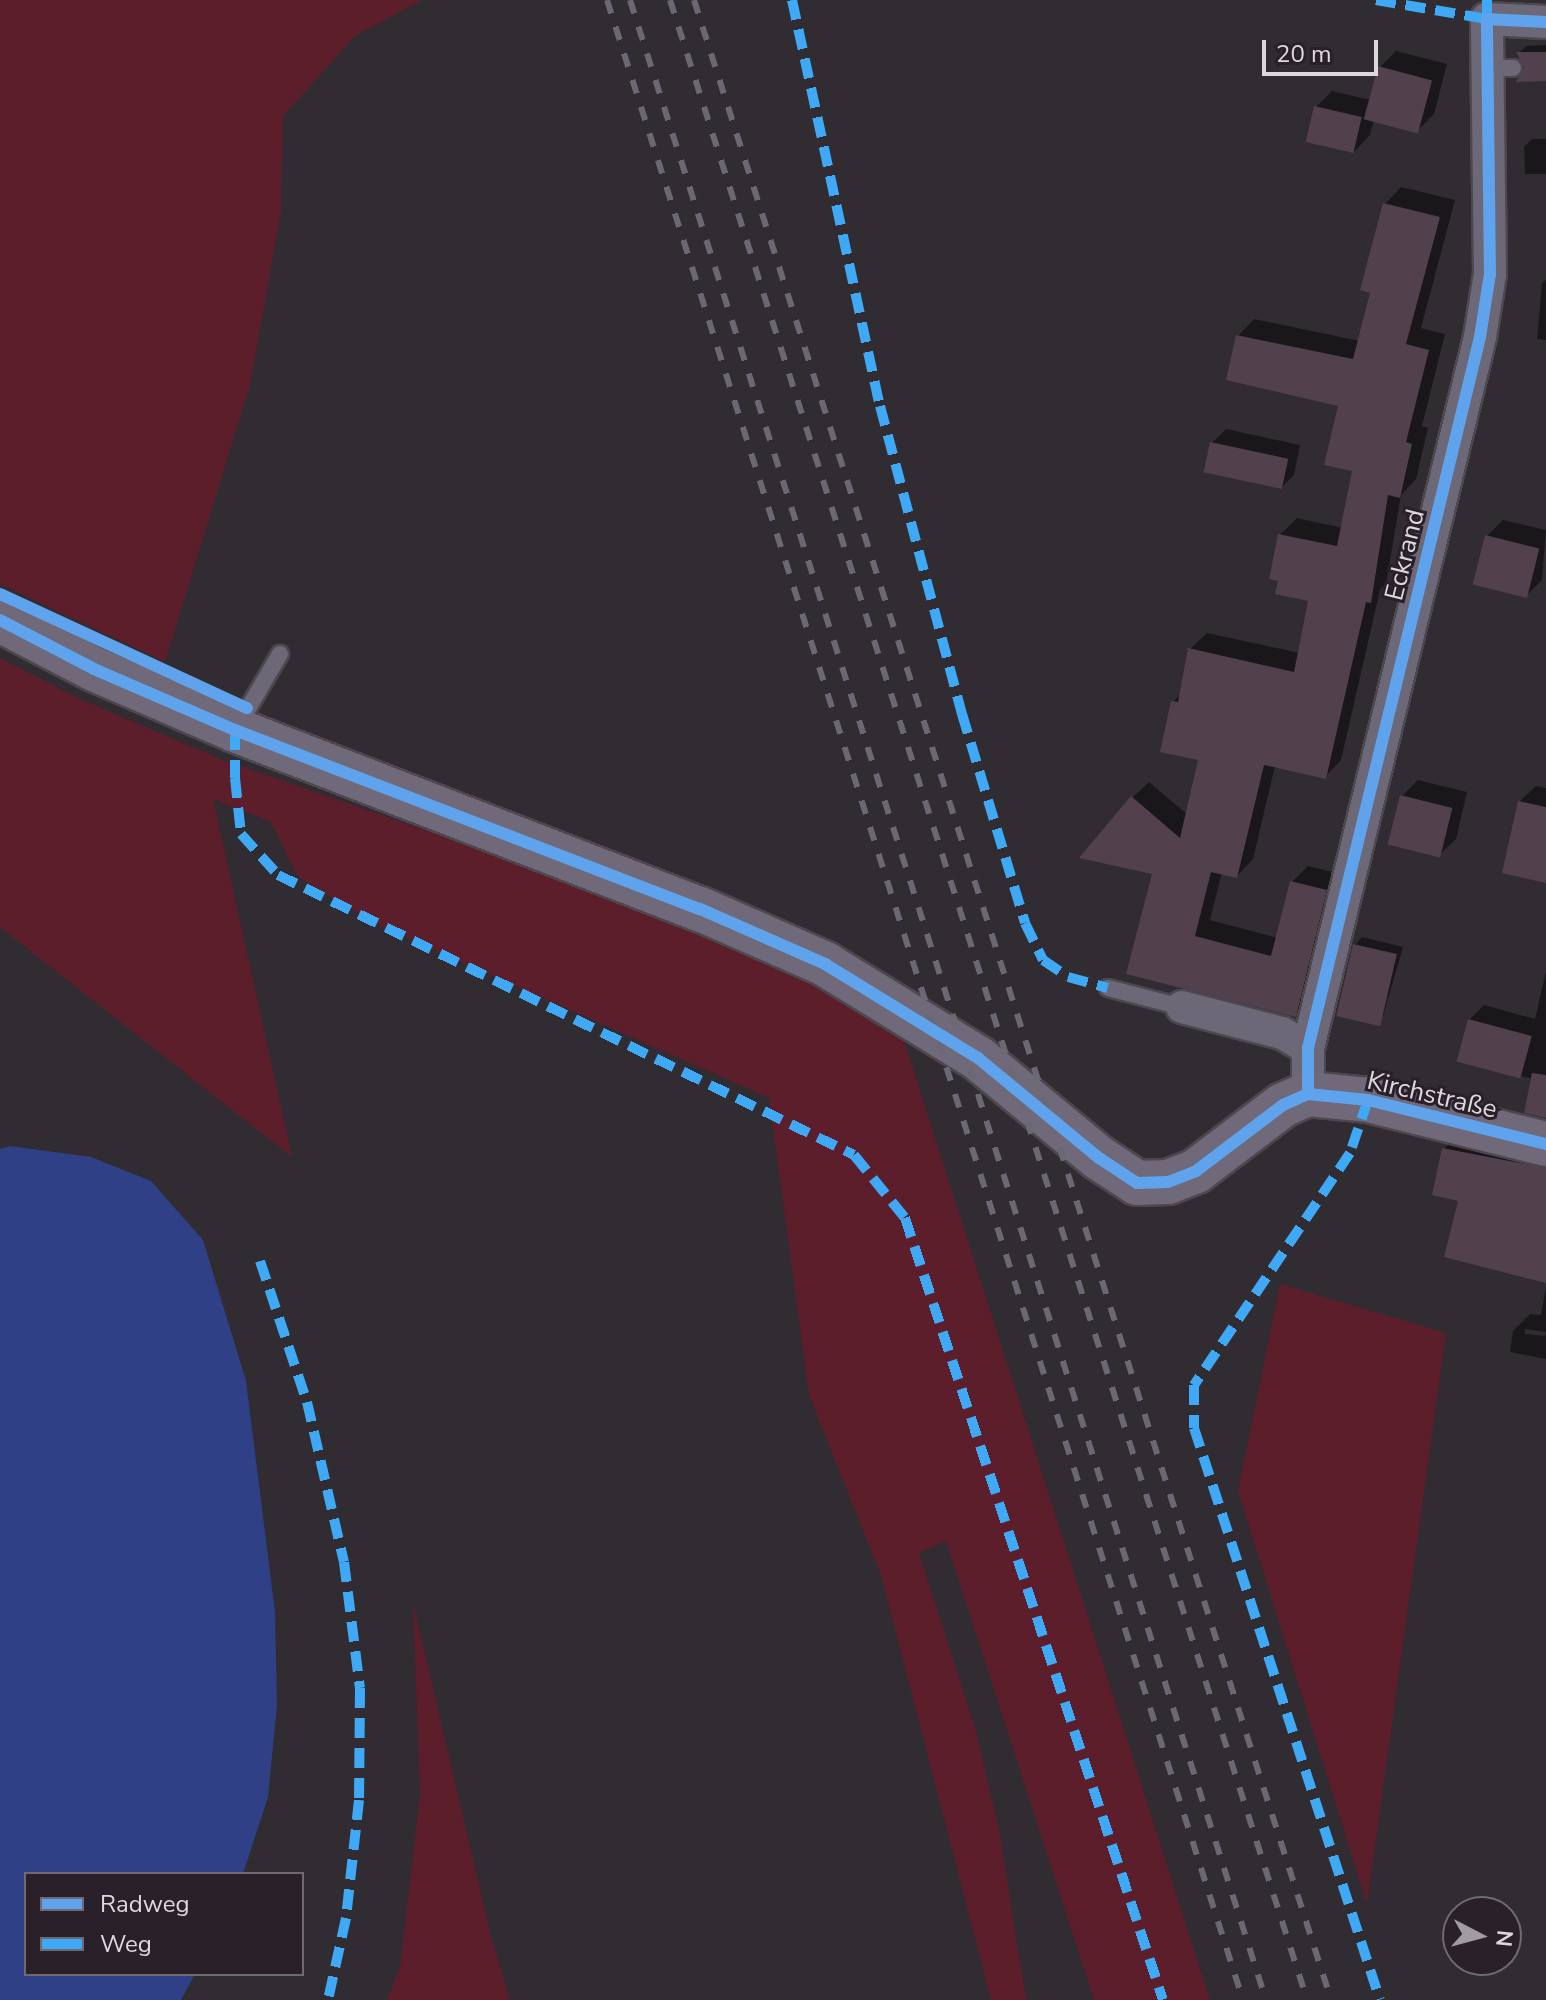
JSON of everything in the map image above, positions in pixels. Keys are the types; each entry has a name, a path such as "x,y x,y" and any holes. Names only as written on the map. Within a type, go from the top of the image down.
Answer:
{"street":[{"name":"Eckrand","path":"1308,1094 1308,1048 1480,337 1490,274 1500,68 1487,19 1546,22"},
{"path":"0,620 94,669 235,730 540,845 825,964 978,1058 1099,1158 1137,1183 1168,1182 1196,1171 1283,1105 1308,1094"},
{"path":"1182,1007 1282,1033 1308,1048"},
{"name":"Kirchstraße","path":"1308,1094 1368,1100 1546,1144"}],"lane":[{"path":"235,730 280,654"},
{"path":"1108,988 1182,1007"}],"shaded area":[{"path":"0,0 422,0 355,36 283,116 281,212 250,385 165,662 0,584"},
{"path":"0,658 80,699 223,760 477,848 669,921 817,987 901,1031 1210,2000 1094,2000 946,1541 919,1553 975,1728 999,1829 1026,2000 991,2000 881,1575 809,1395 769,1098 374,923 297,876 271,822 213,799 292,1157 0,927"},
{"path":"1280,1284 1446,1333 1367,1904 1238,1491"},
{"path":"413,1603 491,1936 510,2000 387,2000 400,1967 420,1795"}],"water":[{"path":"10,1146 91,1157 151,1181 203,1240 246,1381 275,1612 277,1705 268,1797 244,1872 24,1872 24,1976 194,1976 181,2000 0,2000 0,1149"}],"building":[{"path":"1516,52 1546,52 1546,81 1516,82 1524,67"},
{"path":"1378,66 1432,80 1418,134 1364,119"},
{"path":"1314,106 1362,117 1353,153 1306,142"},
{"path":"1383,203 1440,217 1406,344 1429,350 1406,442 1412,444 1400,498 1388,495 1371,603 1366,602 1326,779 1264,765 1237,878 1211,872 1195,936 1271,956 1290,881 1327,890 1296,1017 1126,974 1152,874 1079,858 1131,796 1180,838 1198,760 1160,752 1171,701 1178,702 1188,648 1294,672 1308,601 1275,594 1278,581 1269,579 1278,534 1337,546 1352,471 1324,465 1338,406 1226,380 1236,335 1353,359 1370,293 1360,290"},
{"path":"1210,442 1288,459 1282,489 1204,472"},
{"path":"1485,535 1539,549 1527,598 1473,584"},
{"path":"1400,795 1452,808 1440,858 1388,844"},
{"path":"1518,801 1546,807 1546,883 1502,873"},
{"path":"1353,944 1397,954 1380,1026 1336,1016"},
{"path":"1468,1019 1532,1036 1520,1079 1457,1062"},
{"path":"1532,1073 1546,1075 1546,1118 1524,1113"},
{"path":"1442,1148 1546,1168 1546,1283 1444,1257 1458,1201 1432,1195"}],"railway":[{"path":"607,0 1243,2000"},
{"path":"630,0 1266,2000"},
{"path":"670,0 1307,2000"},
{"path":"694,0 1331,2000"}],"marked path":[{"path":"792,0 880,406 962,714 1025,923 1043,960 1068,977 1108,988"},
{"path":"1376,0 1487,19 1487,0"},
{"path":"235,730 235,778 241,834 278,875 854,1155 905,1218 1163,2000"},
{"path":"1368,1100 1350,1153 1194,1385 1194,1428 1380,2000"},
{"path":"260,1261 307,1402 344,1562 360,1688 359,1800 346,1918 328,2000"}],"cycle path":[{"path":"1308,1094 1308,1048 1480,337 1490,274 1487,19 1546,22"},
{"path":"0,594 247,708"},
{"path":"0,620 94,669 235,730 700,909 825,964 978,1058 1099,1158 1137,1183 1168,1182 1196,1171 1283,1105 1308,1094 1368,1100 1546,1144"}]}
